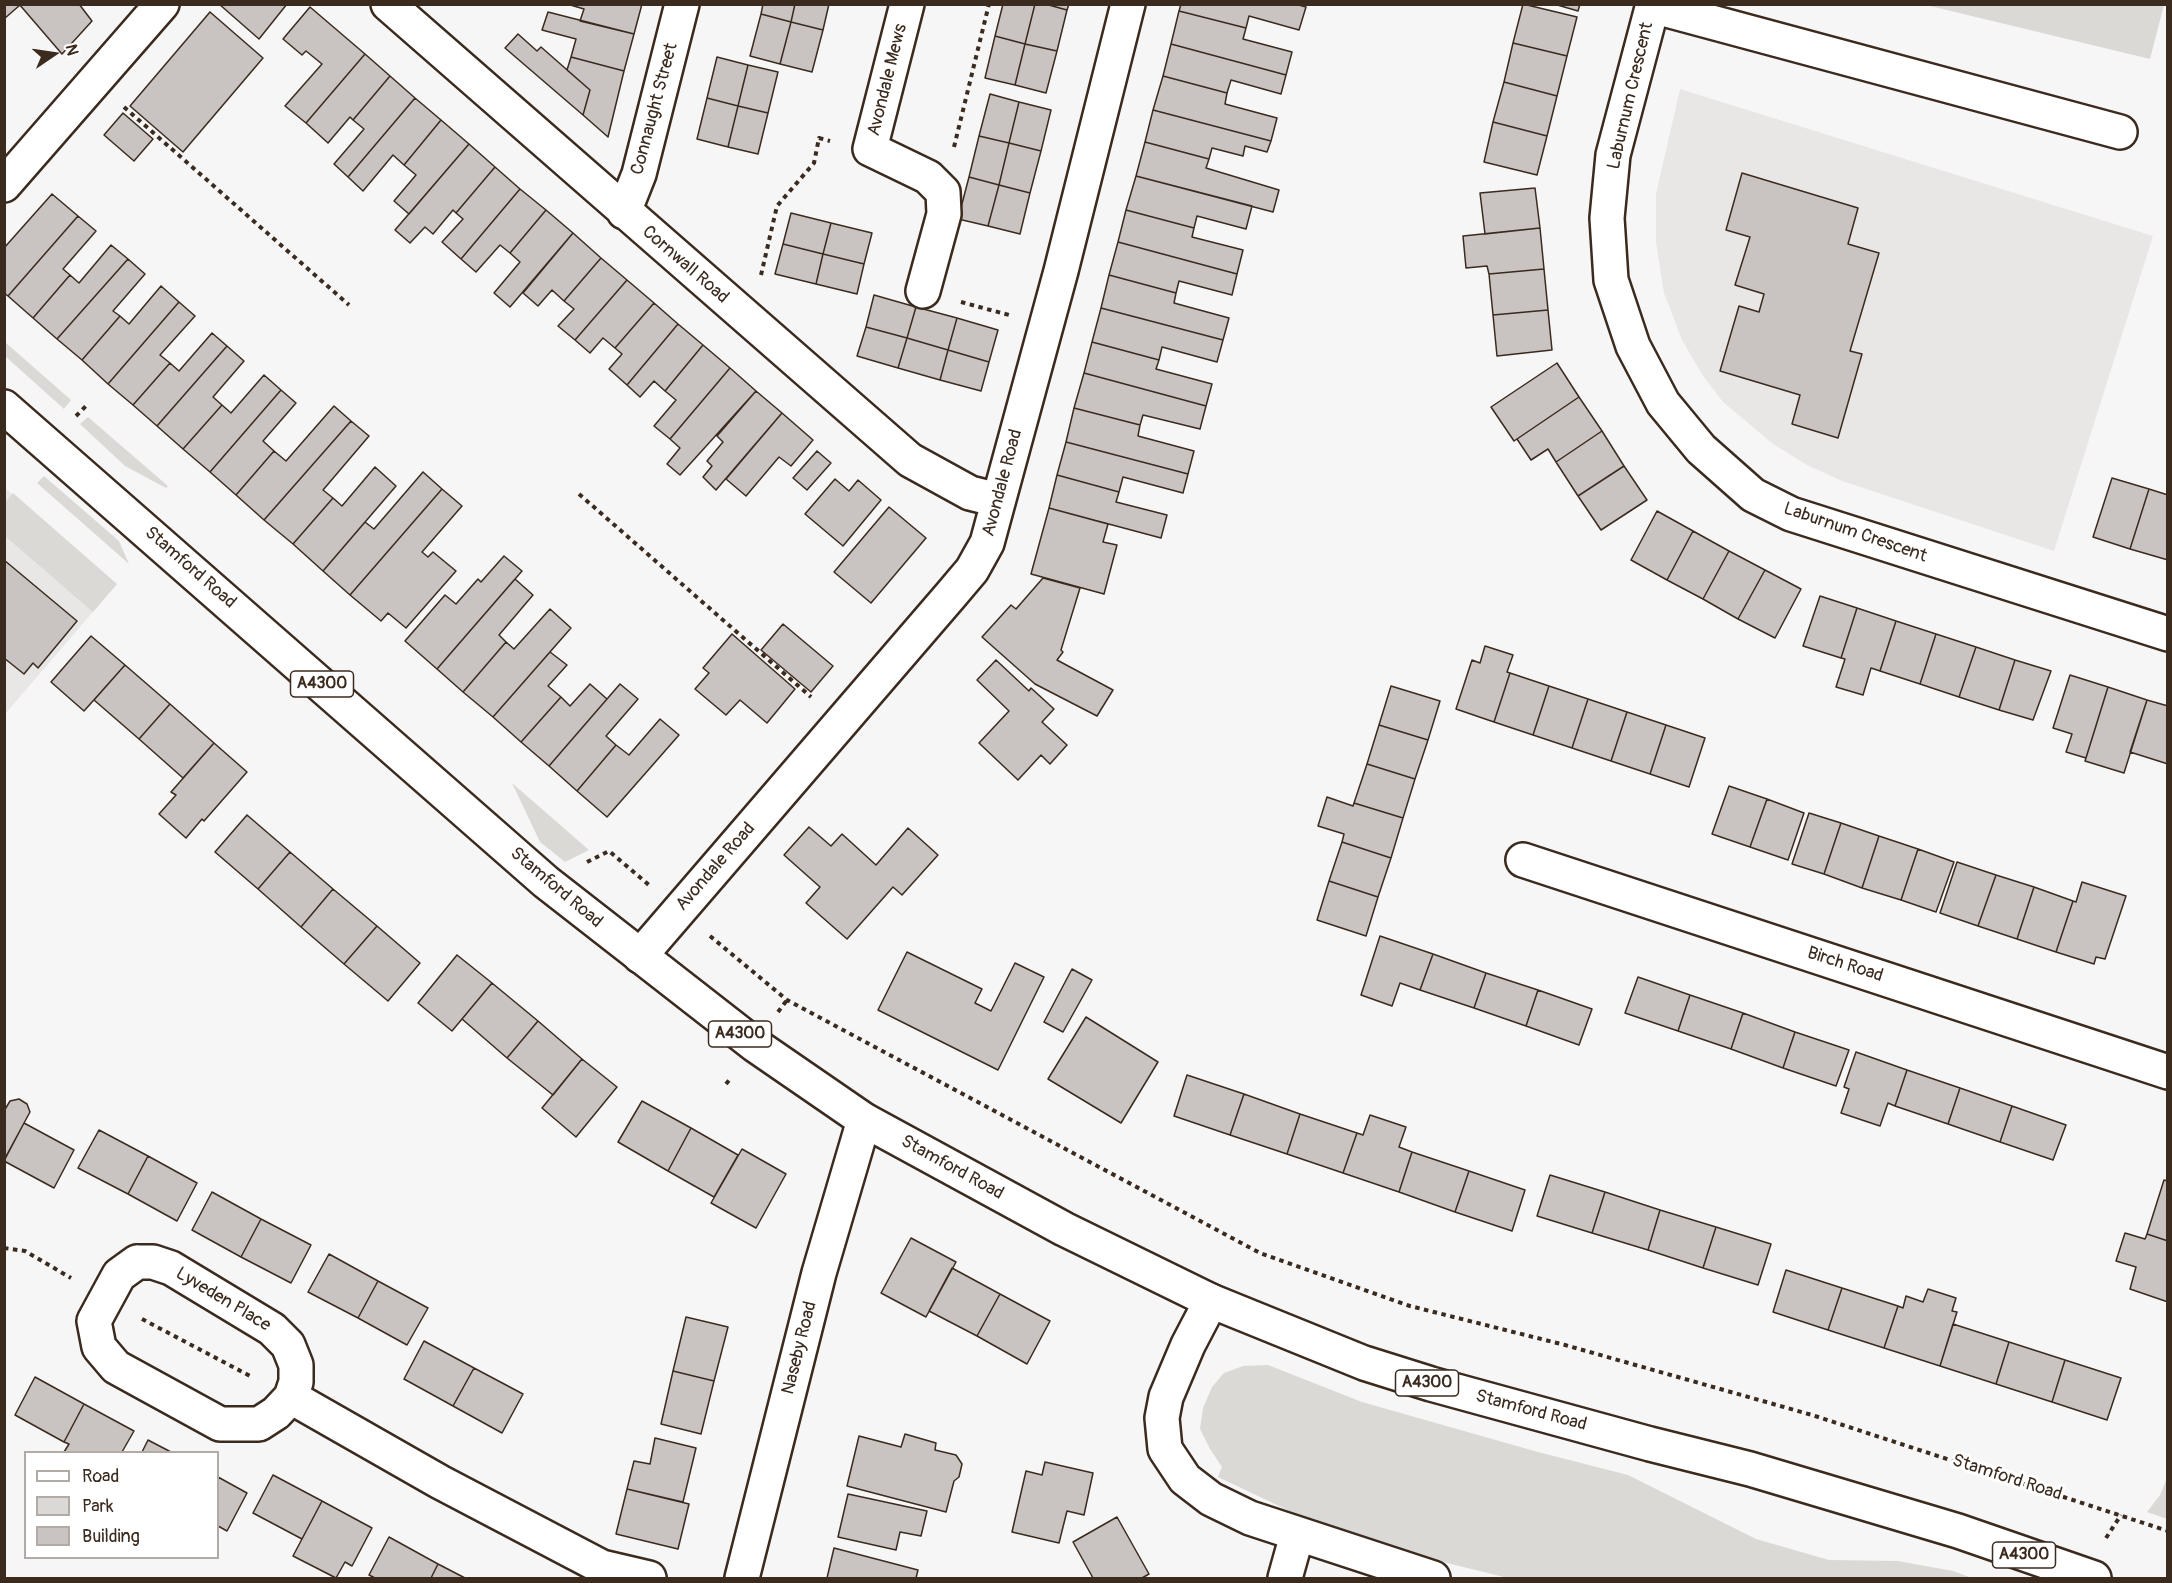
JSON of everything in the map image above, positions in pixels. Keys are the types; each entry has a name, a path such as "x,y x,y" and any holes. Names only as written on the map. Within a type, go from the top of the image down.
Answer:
{"street":[{"path":"4,185 162,4"},
{"name":"Cornwall Road","path":"388,4 910,460 970,493 998,500"},
{"name":"Connaught Street","path":"624,212 639,174 682,4"},
{"name":"Avondale Mews","path":"907,4 870,149 928,177 936,185"},
{"name":"Avondale Road","path":"640,956 972,570 987,543 1061,271 1128,4"},
{"path":"1652,5 2120,132"},
{"name":"Laburnum Crescent","path":"1652,5 1613,155 1607,218 1611,280 1633,346 1663,403 1701,449 1753,495 1791,514 2168,634"},
{"path":"923,291 944,214 943,192 936,185"},
{"name":"Stamford Road","path":"8,415 546,882 755,1045 864,1120 1064,1229 1211,1301 1364,1363 1413,1379 1750,1469 1958,1532 2094,1578"},
{"name":"Birch Road","path":"1523,860 2168,1072"},
{"name":"Naseby Road","path":"741,1578 819,1273 864,1120"},
{"name":"Lyveden Place","path":"137,1262 153,1262 171,1268 272,1329 288,1345 296,1365 296,1382 291,1397 276,1413 259,1424 220,1424 116,1367 99,1347 94,1321 119,1275 137,1262"},
{"path":"1211,1301 1188,1345 1166,1397 1162,1418 1165,1449 1185,1479 1211,1499 1250,1518 1296,1535 1433,1578"},
{"path":"291,1397 440,1482 602,1567 649,1578"},
{"path":"1285,1578 1296,1535"}],"path":[{"path":"936,185 949,166 989,4"},
{"path":"94,81 349,305"},
{"path":"759,284 777,206 814,164 819,138"},
{"path":"923,291 1017,317"},
{"path":"579,494 840,723"},
{"path":"609,851 657,891"},
{"name":"Stamford Road","path":"704,932 787,1000 1260,1253 1410,1306 1565,1345 1812,1415 2168,1531"},
{"path":"4,1248 25,1251 75,1280"},
{"path":"135,1315 291,1397"},
{"path":"2105,1540 2121,1514"}],"shaded area":[{"path":"1680,89 2153,236 2054,551 1842,481 1807,465 1773,444 1723,402 1703,376 1682,340 1664,293 1656,242 1656,194"},
{"path":"5,488 117,584 5,714"}],"green space":[{"path":"1926,5 2164,5 2150,59"},
{"path":"5,342 71,400 64,409 5,356"},
{"path":"88,417 168,486 166,488 125,466 80,424"},
{"path":"44,476 119,541 129,564 37,483"},
{"path":"13,493 117,584 93,612 5,536 5,503"},
{"path":"512,783 589,850 565,862 540,842"},
{"path":"1268,1365 1362,1402 1628,1475 1756,1539 1829,1560 1898,1561 1953,1571 1972,1578 1508,1578 1435,1560 1302,1517 1218,1477 1222,1467 1200,1429 1203,1408 1212,1387 1224,1373 1243,1366"},
{"path":"2167,1478 2167,1519 2147,1512 2160,1495"}],"building":[{"path":"4,4 19,4 20,5 4,19"},
{"path":"19,4 79,4 92,21 62,54"},
{"path":"219,4 287,4 259,39"},
{"path":"567,4 642,4 634,34 580,21 584,9"},
{"path":"763,4 795,4 791,22 761,14"},
{"path":"795,4 829,4 823,30 791,22"},
{"path":"1003,4 1035,4 1025,44 995,36"},
{"path":"1035,4 1045,4 1067,10 1057,51 1025,44"},
{"path":"1045,4 1069,4 1067,10"},
{"path":"1181,4 1295,4 1306,7 1299,30 1249,16 1246,28 1179,11"},
{"path":"1523,4 1577,17 1567,56 1513,43"},
{"path":"1554,4 1580,4 1578,11"},
{"path":"310,7 365,54 306,123 285,106 322,64 306,51 302,55 283,39"},
{"path":"1179,11 1246,28 1243,39 1292,52 1286,75 1171,44"},
{"path":"210,12 263,58 183,152 130,106"},
{"path":"548,12 634,34 624,71 571,57 576,39 542,30"},
{"path":"761,14 791,22 780,64 750,56"},
{"path":"791,22 823,30 812,72 780,64"},
{"path":"518,34 537,51 541,47 590,90 583,115 505,48"},
{"path":"995,36 1025,44 1015,85 985,78"},
{"path":"1513,43 1567,56 1557,96 1504,82"},
{"path":"1025,44 1057,51 1046,93 1015,85"},
{"path":"1171,44 1286,75 1281,94 1231,80 1227,93 1163,76"},
{"path":"365,54 390,76 353,120 350,117 328,143 306,123"},
{"path":"571,57 624,71 608,137 583,115 590,90 567,70"},
{"path":"717,57 748,65 738,106 707,98"},
{"path":"748,65 778,72 768,113 738,106"},
{"path":"390,76 415,98 348,177 334,164 364,129 353,120"},
{"path":"1163,76 1227,93 1225,104 1277,118 1271,141 1153,110"},
{"path":"1504,82 1557,96 1547,136 1493,122"},
{"path":"990,94 1019,102 1009,143 979,136"},
{"path":"415,98 441,120 404,165 393,155 363,191 348,177"},
{"path":"707,98 738,106 728,147 697,139"},
{"path":"1019,102 1051,110 1041,151 1009,143"},
{"path":"738,106 768,113 758,154 728,147"},
{"path":"1153,110 1271,141 1267,152 1245,146 1243,156 1212,148 1209,159 1145,142"},
{"path":"123,113 153,139 134,161 104,135"},
{"path":"441,120 469,144 409,214 394,201 416,175 404,165"},
{"path":"1493,122 1547,136 1537,175 1484,162"},
{"path":"979,136 1009,143 999,185 969,177"},
{"path":"1145,142 1209,159 1206,168 1279,190 1273,212 1136,176"},
{"path":"1009,143 1041,151 1030,193 999,185"},
{"path":"469,144 495,167 456,213 453,210 433,234 425,227 410,243 395,230"},
{"path":"495,167 520,189 461,259 442,242 463,219 456,213"},
{"path":"1742,173 1858,208 1848,244 1879,253 1850,351 1862,354 1838,438 1792,424 1800,395 1720,371 1739,306 1759,312 1764,294 1735,285 1750,237 1726,230"},
{"path":"1136,176 1252,206 1246,229 1197,216 1194,228 1126,210"},
{"path":"969,177 999,185 988,226 958,219"},
{"path":"999,185 1030,193 1020,234 988,226"},
{"path":"1535,188 1540,228 1485,234 1480,193"},
{"path":"520,189 546,210 510,253 500,245 476,272 461,259"},
{"path":"52,194 78,216 8,296 4,293 4,248"},
{"path":"546,210 573,233 510,307 494,293 520,262 510,253"},
{"path":"1126,210 1194,228 1192,237 1243,250 1237,274 1118,242"},
{"path":"791,213 831,223 823,254 783,244"},
{"path":"78,216 96,231 63,269 70,275 33,318 8,296"},
{"path":"831,223 872,233 864,264 823,254"},
{"path":"1540,228 1544,269 1489,274 1487,266 1466,268 1463,236"},
{"path":"573,233 601,258 564,301 552,290 538,306 523,293"},
{"path":"1118,242 1237,274 1232,295 1179,281 1176,293 1109,275"},
{"path":"783,244 823,254 816,284 775,274"},
{"path":"111,245 128,259 57,339 33,318 70,275 79,283"},
{"path":"823,254 864,264 857,294 816,284"},
{"path":"601,258 627,280 575,340 558,326 574,309 564,301"},
{"path":"128,259 145,274 113,311 120,316 82,360 57,339"},
{"path":"1544,269 1548,310 1493,315 1489,274"},
{"path":"1109,275 1176,293 1174,303 1229,318 1223,340 1101,308"},
{"path":"627,280 654,303 615,348 603,338 590,353 575,340"},
{"path":"161,286 179,302 108,384 82,360 120,316 129,324"},
{"path":"874,295 916,307 907,338 866,327"},
{"path":"179,302 195,316 160,355 170,363 133,405 108,384"},
{"path":"654,303 678,324 627,385 609,369 622,354 615,348"},
{"path":"916,307 957,318 948,350 907,338"},
{"path":"1101,308 1223,340 1217,362 1162,347 1159,360 1092,342"},
{"path":"1548,310 1552,350 1497,356 1493,315"},
{"path":"957,318 998,330 989,362 948,350"},
{"path":"678,324 703,345 665,391 654,381 640,397 627,385"},
{"path":"866,327 907,338 898,368 857,356"},
{"path":"212,333 227,346 157,426 133,405 170,363 179,371"},
{"path":"907,338 948,350 940,380 898,368"},
{"path":"1092,342 1159,360 1156,369 1212,384 1206,406 1084,373"},
{"path":"703,345 730,368 670,439 654,426 676,400 665,391"},
{"path":"227,346 244,361 213,397 222,405 183,449 157,426"},
{"path":"948,350 989,362 981,391 940,380"},
{"path":"1557,363 1579,397 1514,441 1491,407"},
{"path":"730,368 756,391 680,475 667,464 680,448 670,439"},
{"path":"1084,373 1206,406 1200,429 1143,415 1140,425 1074,408"},
{"path":"264,375 281,390 210,472 183,449 222,405 231,413"},
{"path":"281,390 296,403 263,441 274,451 236,495 210,472"},
{"path":"756,391 782,413 716,490 703,477 712,466 707,461 723,442 717,436"},
{"path":"1579,397 1602,431 1556,462 1548,449 1531,460 1517,439"},
{"path":"334,406 351,421 264,520 236,495 274,451 286,461"},
{"path":"1074,408 1140,425 1138,436 1194,451 1188,474 1066,442"},
{"path":"782,413 813,440 791,466 779,457 746,496 726,479"},
{"path":"351,421 369,436 323,490 333,498 293,544 264,520"},
{"path":"1602,431 1624,466 1578,496 1556,462"},
{"path":"1066,442 1188,474 1183,493 1123,477 1119,492 1057,475"},
{"path":"817,451 831,463 807,490 793,478"},
{"path":"1624,466 1647,500 1601,530 1578,496"},
{"path":"375,467 396,486 323,571 293,544 333,498 342,506"},
{"path":"423,472 442,489 350,595 323,571 365,522 374,529"},
{"path":"1057,475 1119,492 1116,502 1167,515 1161,538 1049,508"},
{"path":"2112,478 2149,489 2130,549 2093,537"},
{"path":"835,479 849,491 858,480 881,500 843,546 805,514"},
{"path":"442,489 462,506 422,552 428,557 433,552 456,571 406,628 388,613 381,621 350,595"},
{"path":"2149,489 2168,495 2168,560 2130,549"},
{"path":"889,507 926,538 871,603 834,572"},
{"path":"1049,508 1108,524 1103,542 1117,545 1104,594 1031,574"},
{"path":"1657,511 1693,531 1667,580 1631,560"},
{"path":"1693,531 1729,551 1703,599 1667,580"},
{"path":"1729,551 1765,570 1738,619 1703,599"},
{"path":"504,556 522,571 437,669 405,641 445,595 456,604 478,579 481,582"},
{"path":"4,560 77,621 38,668 33,663 24,674 4,658"},
{"path":"1765,570 1801,589 1775,638 1738,619"},
{"path":"1043,578 1080,588 1061,650 1063,652 1057,660 1113,690 1097,716 1035,684 982,637 1011,605 1016,609"},
{"path":"515,579 533,595 499,635 506,642 463,692 437,669"},
{"path":"1820,596 1857,608 1841,658 1803,646"},
{"path":"1857,608 1896,621 1880,671 1871,668 1863,695 1836,687 1845,659 1841,658"},
{"path":"550,609 571,628 493,717 463,692 506,642 514,649"},
{"path":"1896,621 1936,634 1920,684 1880,671"},
{"path":"783,624 833,666 811,692 761,650"},
{"path":"732,634 795,689 767,723 740,700 726,715 695,689 709,673 703,668"},
{"path":"1936,634 1976,647 1959,697 1920,684"},
{"path":"91,636 125,665 84,711 51,682"},
{"path":"1485,646 1513,655 1507,672 1510,673 1494,722 1456,709 1472,660 1480,663"},
{"path":"1976,647 2015,660 1999,710 1959,697"},
{"path":"550,652 567,665 548,686 561,697 521,742 493,717"},
{"path":"996,660 1029,691 1031,688 1054,709 1042,722 1067,745 1050,764 1041,755 1018,780 979,743 1009,711 977,680"},
{"path":"2015,660 2051,671 2033,720 1999,710"},
{"path":"125,665 170,704 139,739 94,700"},
{"path":"1510,673 1549,686 1533,735 1494,722"},
{"path":"2070,675 2108,687 2086,758 2066,752 2072,734 2053,728"},
{"path":"590,684 607,699 549,766 521,742 561,697 570,706"},
{"path":"620,684 638,699 606,736 616,745 577,791 549,766"},
{"path":"1391,686 1440,701 1428,740 1379,725"},
{"path":"1549,686 1588,699 1572,748 1533,735"},
{"path":"2108,687 2147,700 2124,773 2085,761"},
{"path":"1588,699 1627,712 1611,761 1572,748"},
{"path":"2147,700 2168,706 2168,764 2130,752"},
{"path":"170,704 214,743 183,778 139,739"},
{"path":"1627,712 1666,725 1650,774 1611,761"},
{"path":"660,719 679,735 607,817 577,791 616,745 629,755"},
{"path":"1379,725 1428,740 1415,779 1367,764"},
{"path":"1666,725 1705,738 1689,787 1650,774"},
{"path":"214,743 247,772 186,838 159,814 176,795 171,792"},
{"path":"1367,764 1415,779 1403,818 1354,803"},
{"path":"1729,786 1767,799 1750,847 1712,834"},
{"path":"1327,797 1403,818 1391,858 1342,842 1344,834 1318,826"},
{"path":"1767,799 1804,813 1788,860 1750,847"},
{"path":"1809,813 1841,823 1824,874 1792,864"},
{"path":"247,815 290,852 258,889 215,852"},
{"path":"1841,823 1879,836 1862,888 1824,874"},
{"path":"809,827 831,846 842,834 876,865 908,828 938,855 902,895 893,887 847,939 806,903 820,887 784,855"},
{"path":"1879,836 1918,849 1901,900 1862,888"},
{"path":"1342,842 1391,858 1378,897 1329,881"},
{"path":"1918,849 1954,862 1936,912 1901,900"},
{"path":"290,852 333,889 301,927 258,889"},
{"path":"1957,862 1996,875 1978,926 1940,913"},
{"path":"1996,875 2034,887 2017,939 1978,926"},
{"path":"1329,881 1378,897 1366,936 1317,920"},
{"path":"2082,882 2126,896 2105,959 2096,957 2094,964 2056,952 2073,901 2076,902"},
{"path":"2034,887 2073,901 2056,952 2017,939"},
{"path":"333,889 377,926 344,964 301,927"},
{"path":"377,926 420,963 388,1001 344,964"},
{"path":"1380,936 1433,954 1420,990 1400,983 1392,1006 1361,995"},
{"path":"907,952 982,989 975,1003 991,1011 1015,963 1044,977 998,1070 878,1010"},
{"path":"1433,954 1486,973 1474,1008 1420,990"},
{"path":"457,955 492,983 452,1031 418,1003"},
{"path":"1072,969 1092,980 1063,1032 1044,1022"},
{"path":"1486,973 1538,990 1526,1026 1474,1008"},
{"path":"1638,977 1690,995 1678,1031 1625,1013"},
{"path":"492,983 538,1021 507,1058 462,1019"},
{"path":"1538,990 1592,1009 1579,1045 1526,1026"},
{"path":"1690,995 1743,1013 1731,1049 1678,1031"},
{"path":"1743,1013 1795,1032 1783,1068 1731,1049"},
{"path":"1086,1017 1158,1062 1121,1123 1048,1079"},
{"path":"538,1021 582,1059 553,1095 507,1058"},
{"path":"1795,1032 1849,1050 1836,1086 1783,1068"},
{"path":"1856,1052 1907,1070 1895,1106 1888,1103 1880,1126 1841,1113 1849,1089 1844,1087"},
{"path":"582,1059 617,1087 576,1137 542,1108"},
{"path":"1907,1070 1960,1088 1948,1124 1895,1106"},
{"path":"1187,1075 1244,1094 1230,1135 1174,1116"},
{"path":"1960,1088 2012,1106 2000,1142 1948,1124"},
{"path":"1244,1094 1300,1114 1287,1154 1230,1135"},
{"path":"19,1099 27,1104 30,1112 4,1160 4,1111 10,1101"},
{"path":"642,1101 691,1128 668,1171 618,1142"},
{"path":"2012,1106 2066,1125 2053,1160 2000,1142"},
{"path":"1300,1114 1357,1133 1343,1173 1287,1154"},
{"path":"1370,1115 1406,1127 1399,1147 1412,1152 1399,1192 1343,1173 1357,1133 1363,1135"},
{"path":"24,1123 74,1150 54,1188 4,1161"},
{"path":"691,1128 738,1155 714,1197 668,1171"},
{"path":"99,1130 148,1156 128,1194 78,1168"},
{"path":"742,1149 786,1174 756,1228 711,1203"},
{"path":"1412,1152 1469,1171 1455,1212 1399,1192"},
{"path":"148,1156 197,1183 177,1221 128,1194"},
{"path":"1469,1171 1525,1190 1512,1231 1455,1212"},
{"path":"1550,1175 1605,1192 1592,1233 1537,1216"},
{"path":"2164,1180 2168,1181 2168,1241 2147,1234"},
{"path":"212,1192 261,1219 241,1257 192,1230"},
{"path":"1605,1192 1660,1210 1648,1250 1592,1233"},
{"path":"1660,1210 1716,1227 1703,1268 1648,1250"},
{"path":"261,1219 311,1245 291,1283 241,1257"},
{"path":"1716,1227 1771,1244 1758,1285 1703,1268"},
{"path":"2125,1233 2145,1239 2147,1234 2168,1241 2168,1302 2130,1289 2136,1267 2116,1261"},
{"path":"911,1238 956,1262 926,1317 881,1293"},
{"path":"329,1254 378,1281 358,1318 308,1292"},
{"path":"952,1268 1000,1294 977,1336 929,1311"},
{"path":"1786,1270 1842,1288 1828,1330 1773,1312"},
{"path":"378,1281 428,1308 407,1345 358,1318"},
{"path":"1842,1288 1898,1306 1884,1348 1828,1330"},
{"path":"1928,1289 1956,1298 1952,1311 1957,1312 1940,1366 1884,1348 1898,1306 1903,1308 1906,1296 1923,1302"},
{"path":"1000,1294 1050,1321 1027,1364 977,1336"},
{"path":"686,1317 728,1327 714,1381 673,1371"},
{"path":"1953,1324 2009,1342 1996,1384 1940,1366"},
{"path":"424,1341 474,1368 453,1406 404,1379"},
{"path":"2009,1342 2065,1360 2052,1402 1996,1384"},
{"path":"2065,1360 2121,1378 2107,1420 2052,1402"},
{"path":"474,1368 523,1394 502,1433 453,1406"},
{"path":"673,1371 714,1381 701,1434 661,1424"},
{"path":"35,1377 84,1404 64,1442 15,1415"},
{"path":"84,1404 134,1431 123,1451 65,1451 69,1444 64,1442"},
{"path":"905,1434 936,1443 935,1450 956,1455 962,1464 959,1477 954,1481 946,1512 847,1486 859,1436 901,1447"},
{"path":"655,1438 696,1448 683,1502 627,1489 634,1461 650,1464"},
{"path":"148,1440 169,1451 142,1451"},
{"path":"1045,1462 1093,1473 1084,1515 1067,1511 1059,1543 1012,1532 1026,1471 1042,1475"},
{"path":"273,1475 322,1501 302,1539 253,1513"},
{"path":"219,1478 247,1493 227,1531 219,1527"},
{"path":"627,1489 689,1504 678,1549 616,1534"},
{"path":"848,1494 927,1511 921,1536 900,1532 896,1550 838,1537"},
{"path":"322,1501 372,1528 352,1566 345,1562 336,1578 293,1556"},
{"path":"1117,1517 1149,1574 1142,1578 1093,1578 1073,1542"},
{"path":"389,1537 438,1564 431,1578 375,1578 369,1575"},
{"path":"834,1548 918,1570 916,1578 827,1578"},
{"path":"438,1564 465,1578 431,1578"}]}
